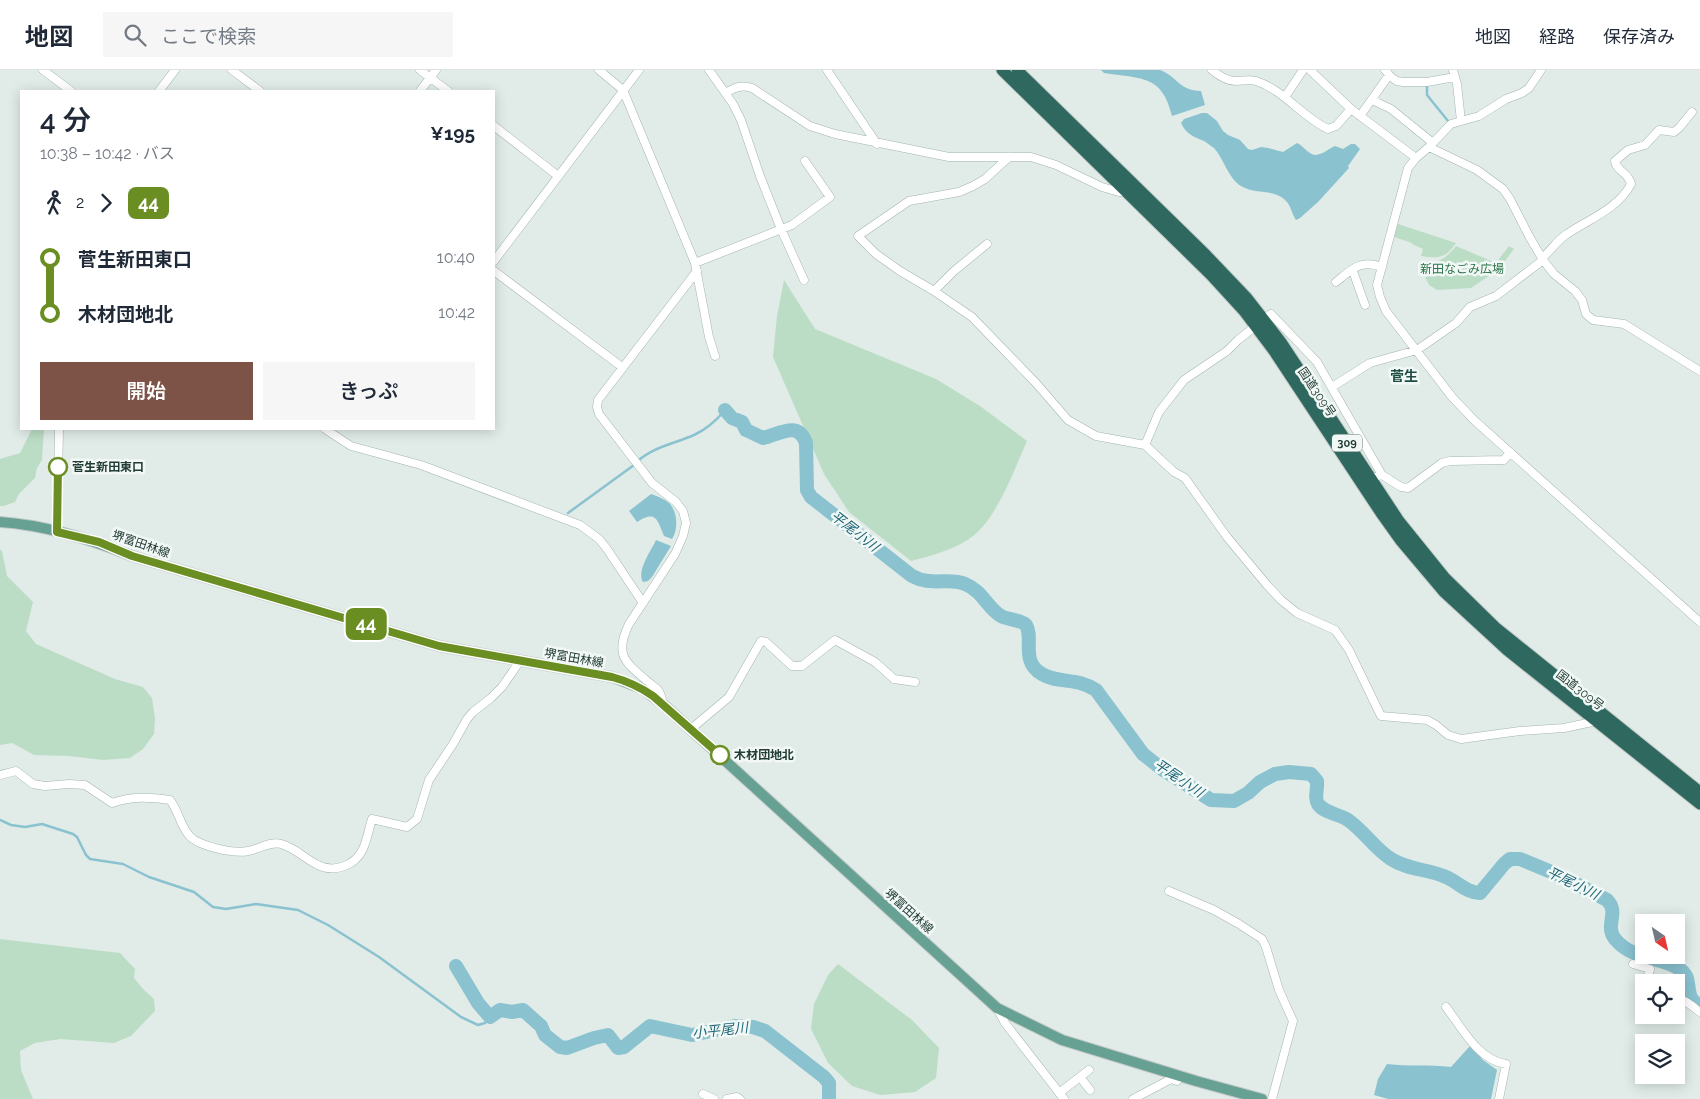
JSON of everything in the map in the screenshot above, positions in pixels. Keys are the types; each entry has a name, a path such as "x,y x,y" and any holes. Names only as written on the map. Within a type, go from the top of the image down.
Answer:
{"highway":[{"name":"国道309号","path":"1002,70 1226,290 1282,342 1408,534 1445,578 1476,610 1700,804"},
{"name":"国道309号","path":"1017,70 1248,298 1274,351 1380,512 1422,567 1444,592 1486,632 1700,792"}],"main road":[{"name":"堺富田林線","path":"0,522 25,525 99,542 132,556 422,641 455,649 619,679 643,689 691,729 997,1008 1062,1040 1181,1077 1262,1099"}],"street":[{"path":"43,70 70,90"},
{"path":"160,90 175,70"},
{"path":"232,70 259,90"},
{"path":"420,70 447,90"},
{"path":"421,90 436,70"},
{"path":"599,70 623,90 696,267 708,338 715,356"},
{"path":"495,260 639,70"},
{"path":"708,70 725,93 741,120 781,230 804,280"},
{"path":"827,70 877,144"},
{"path":"1212,70 1218,75 1234,81 1255,80 1284,97 1321,126 1328,129 1336,126 1350,109"},
{"path":"1284,97 1303,70"},
{"path":"1310,70 1350,109 1416,158"},
{"path":"1541,70 1529,88 1522,93 1506,99 1478,116 1451,124 1408,168 1377,285 1378,290 1386,311 1452,397 1510,452 1700,622"},
{"path":"1360,116 1372,100 1387,72 1397,81 1403,82 1427,82 1454,74 1461,121"},
{"path":"725,93 745,85 810,126 877,144 949,158 1031,158 1056,165 1102,187 1126,192"},
{"path":"1372,100 1391,109 1431,145 1477,170 1503,189 1542,259 1554,274 1575,291 1582,300 1586,314 1593,320 1624,324 1700,371"},
{"path":"1332,387 1370,363 1417,350 1456,323 1470,308 1496,296 1542,259 1565,235 1614,204 1629,188 1631,184 1628,176 1616,167 1615,161 1628,150 1645,145 1659,130 1674,132 1692,112"},
{"path":"495,127 558,176"},
{"path":"1009,157 985,179 973,186 959,192 909,201 858,236 876,254 972,318 1036,382 1068,420 1096,436 1145,445 1174,472 1185,478 1227,536 1267,586 1297,613 1335,630 1349,650 1381,716 1427,720 1448,735 1461,739 1520,731 1564,728 1600,718"},
{"path":"664,705 658,690 628,664 623,656 621,646 623,636 675,554 683,536 686,523 682,511 676,502 652,483 599,414 598,400 696,267 781,230 830,197 805,161"},
{"path":"934,291 954,271 987,244"},
{"path":"1336,282 1351,270 1363,264 1373,263 1382,267"},
{"path":"495,272 622,367"},
{"path":"1354,274 1366,305"},
{"path":"1363,297 1378,290"},
{"path":"1145,445 1159,412 1184,380 1227,351 1271,314 1317,362 1382,475 1401,487 1408,488 1442,463 1450,461 1504,460 1510,452"},
{"path":"57,532 58,430"},
{"path":"327,430 351,446 421,465 580,525 599,539 643,603"},
{"path":"1370,478 1382,475"},
{"path":"691,729 729,697 761,641 766,642 792,666 802,666 835,640 875,662 894,679 915,682"},
{"path":"0,775 16,771 33,784 45,786 85,784 112,803 123,799 142,797 170,800 179,814 186,833 193,840 236,852 247,852 276,843 284,844 318,865 336,869 355,860 362,849 372,819 407,826 417,819 429,780 467,719 502,687 520,661"},
{"path":"1169,891 1214,910 1239,924 1262,939 1266,947 1279,990 1293,1021 1272,1099"},
{"path":"1633,964 1650,969 1649,974"},
{"path":"1685,1000 1700,1012"},
{"path":"1446,1007 1480,1050 1497,1063 1506,1064 1499,1099"},
{"path":"997,1008 1005,1023 1062,1096 1089,1070"},
{"path":"1080,1077 1090,1090"},
{"path":"1133,1099 1171,1079 1177,1081 1181,1077"},
{"path":"703,1094 714,1099"},
{"path":"727,1099 737,1097 740,1099"}],"green space":[{"path":"1398,224 1456,243 1449,252 1441,256 1421,256 1423,249 1394,237"},
{"name":"新田なごみ広場","path":"1456,246 1496,263 1509,246 1514,249 1499,269 1471,288 1437,290 1429,285 1419,265 1430,264 1440,260 1448,255"},
{"path":"784,280 815,329 936,379 980,406 1027,441 996,508 988,521 969,539 934,555 911,561 849,512 824,474 773,357 777,316"},
{"path":"32,430 44,430 42,460 37,468 35,478 19,494 15,502 0,506 0,459 20,453"},
{"path":"0,549 7,576 33,602 26,631 36,644 115,679 143,687 152,698 155,718 154,734 143,749 130,758 103,760 69,756 34,755 12,743 0,745"},
{"path":"0,939 120,953 135,969 134,978 154,999 155,1011 131,1036 114,1043 60,1039 35,1043 20,1051 21,1070 33,1099 0,1099"},
{"path":"838,964 912,1020 939,1048 936,1078 915,1092 880,1095 852,1086 828,1063 811,1029 814,1004 828,975"}],"water":[{"path":"1101,70 1160,70 1188,89 1201,91 1205,105 1172,116 1168,102 1156,86 1139,78 1104,73"},
{"path":"1207,113 1217,121 1223,131 1240,140 1248,149 1252,150 1261,147 1283,152 1297,143 1313,155 1323,153 1335,146 1343,149 1351,144 1355,144 1360,149 1348,166 1349,168 1318,202 1296,220 1288,204 1282,198 1271,193 1247,189 1237,183 1214,148 1185,130 1181,123 1184,119"},
{"path":"651,494 670,504 675,512 675,531 672,539 664,536 655,518 643,518 637,522 629,511"},
{"path":"656,540 671,546 652,577 648,581 643,582 641,572"},
{"path":"1470,1046 1483,1060 1497,1070 1491,1099 1388,1099 1374,1095 1378,1079 1387,1064 1451,1067"}],"waterway":[{"path":"1427,84 1427,95 1448,121"},
{"path":"568,513 634,465 646,454 699,433 725,410"},
{"name":"平尾小川","path":"725,410 732,418 742,422 746,430 763,438 788,430 793,430 803,436 806,443 807,490 811,497 912,576 920,580 954,581 965,584 981,595 996,613 1024,623 1029,636 1029,657 1035,669 1048,677 1082,683 1096,690 1143,754 1162,769 1211,800 1234,801 1248,793 1260,782 1275,774 1289,772 1311,774 1317,781 1316,799 1318,804 1348,820 1380,850 1398,863 1439,874 1470,891 1480,893 1510,859 1520,859 1561,876 1607,900 1611,905 1611,929 1615,939 1630,951 1665,962 1681,970 1687,978 1691,997 1700,1006"},
{"path":"0,820 11,825 25,827 42,824 73,834 77,837 90,859 123,864 149,877 194,892 213,907 226,909 256,904 298,910 328,925 379,957 461,1017 478,1025 485,1023 490,1017"},
{"name":"小平尾川","path":"456,966 478,1003 490,1017 500,1010 512,1012 523,1010 541,1026 545,1035 560,1047 567,1048 608,1035 618,1048 624,1047 650,1026 692,1035 735,1026 753,1027 765,1031 824,1077 829,1083 829,1099"}],"bus line":[{"name":"44","path":"58,467 57,532 99,542 132,556 439,646 612,677 627,682 653,696 720,755"}],"place":[{"name":"菅生新田東口","path":"58,467"},
{"name":"木材団地北","path":"720,755"}],"district":[{"name":"菅生","path":"1404,376"}]}
